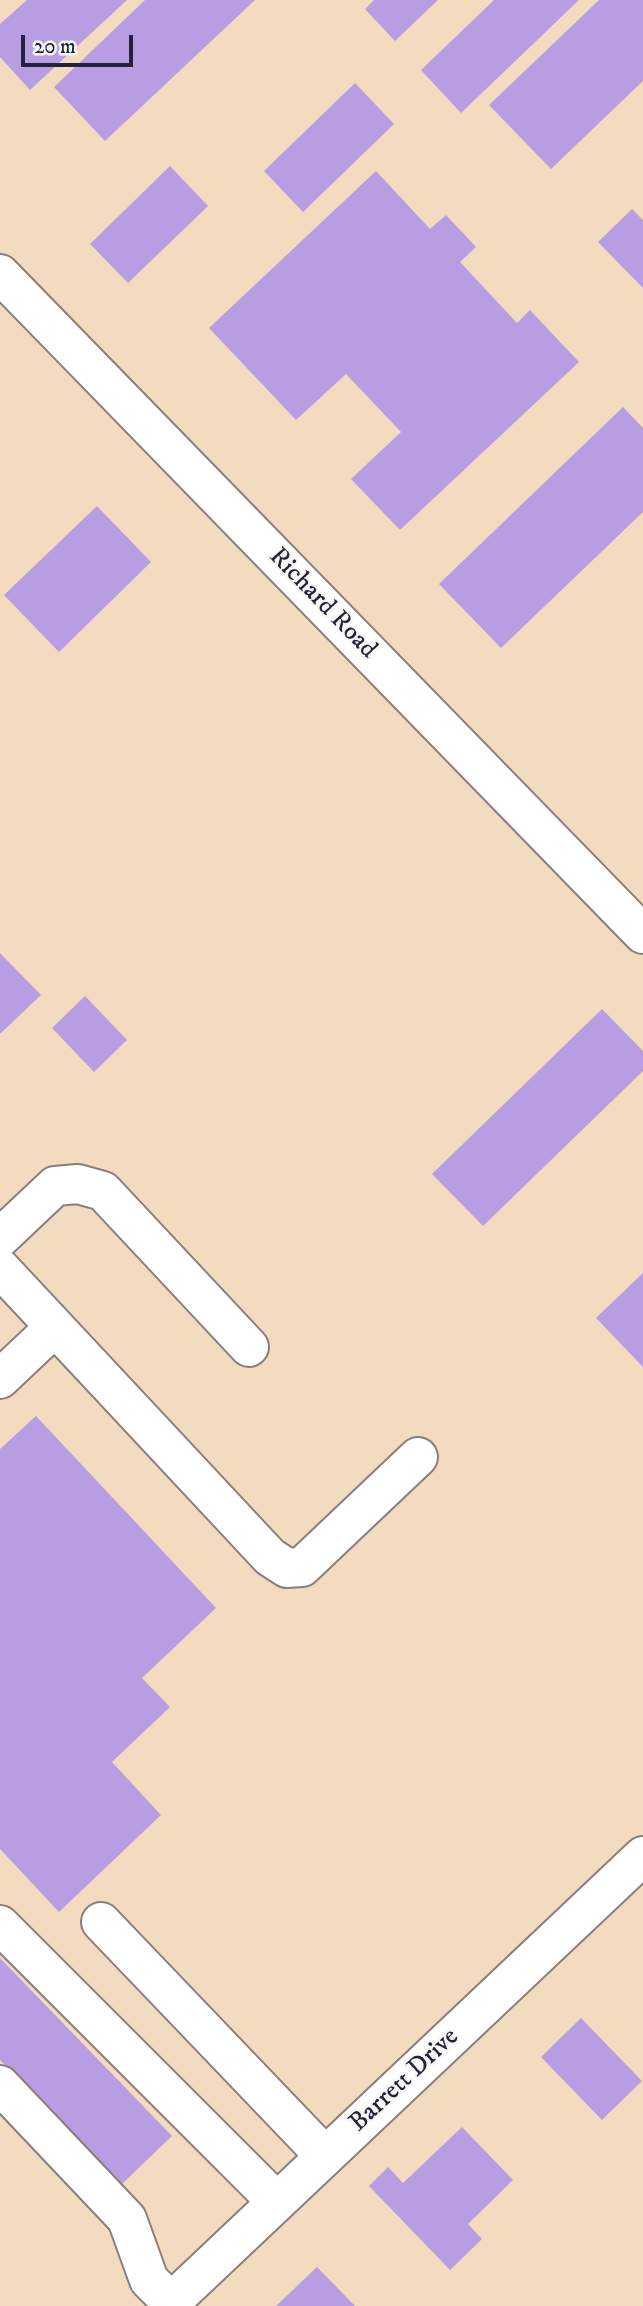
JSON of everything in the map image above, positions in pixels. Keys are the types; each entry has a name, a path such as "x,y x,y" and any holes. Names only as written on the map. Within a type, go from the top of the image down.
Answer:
{"street":[{"name":"Richard Road","path":"0,274 643,934"},
{"path":"0,1238 55,1186 78,1184 103,1191 249,1347"},
{"path":"0,1268 270,1557 287,1568 302,1567 418,1457"},
{"path":"0,1379 55,1327"},
{"name":"Barrett Drive","path":"169,2304 643,1856"},
{"path":"101,1922 325,2156"},
{"path":"0,1925 277,2202"},
{"path":"0,2085 127,2219 149,2280 169,2304"}],"building":[{"path":"27,0 127,0 30,90 0,57 0,24"},
{"path":"145,0 255,0 105,141 54,87"},
{"path":"374,0 438,0 395,41 365,9"},
{"path":"494,0 579,0 461,113 421,70"},
{"path":"599,0 643,0 643,81 551,169 489,105"},
{"path":"355,83 394,124 303,212 264,171"},
{"path":"170,166 208,206 128,283 90,244"},
{"path":"376,171 430,229 446,215 476,247 460,262 517,323 530,310 579,362 400,530 351,479 401,432 346,374 296,420 209,328"},
{"path":"632,209 643,220 643,288 598,242"},
{"path":"623,407 643,428 643,512 501,648 439,584"},
{"path":"97,506 151,562 59,652 4,595"},
{"path":"0,953 41,995 0,1034"},
{"path":"85,996 127,1040 94,1072 52,1028"},
{"path":"602,1009 643,1051 643,1071 483,1226 432,1174"},
{"path":"643,1273 643,1367 596,1318"},
{"path":"36,1416 216,1608 142,1678 170,1707 112,1762 161,1815 59,1912 0,1849 0,1449"},
{"path":"0,1958 172,2136 121,2185 0,2060"},
{"path":"581,2018 642,2081 602,2120 541,2057"},
{"path":"462,2127 513,2180 468,2224 482,2239 450,2270 369,2186 388,2167 403,2183"},
{"path":"317,2267 355,2306 276,2306"}]}
